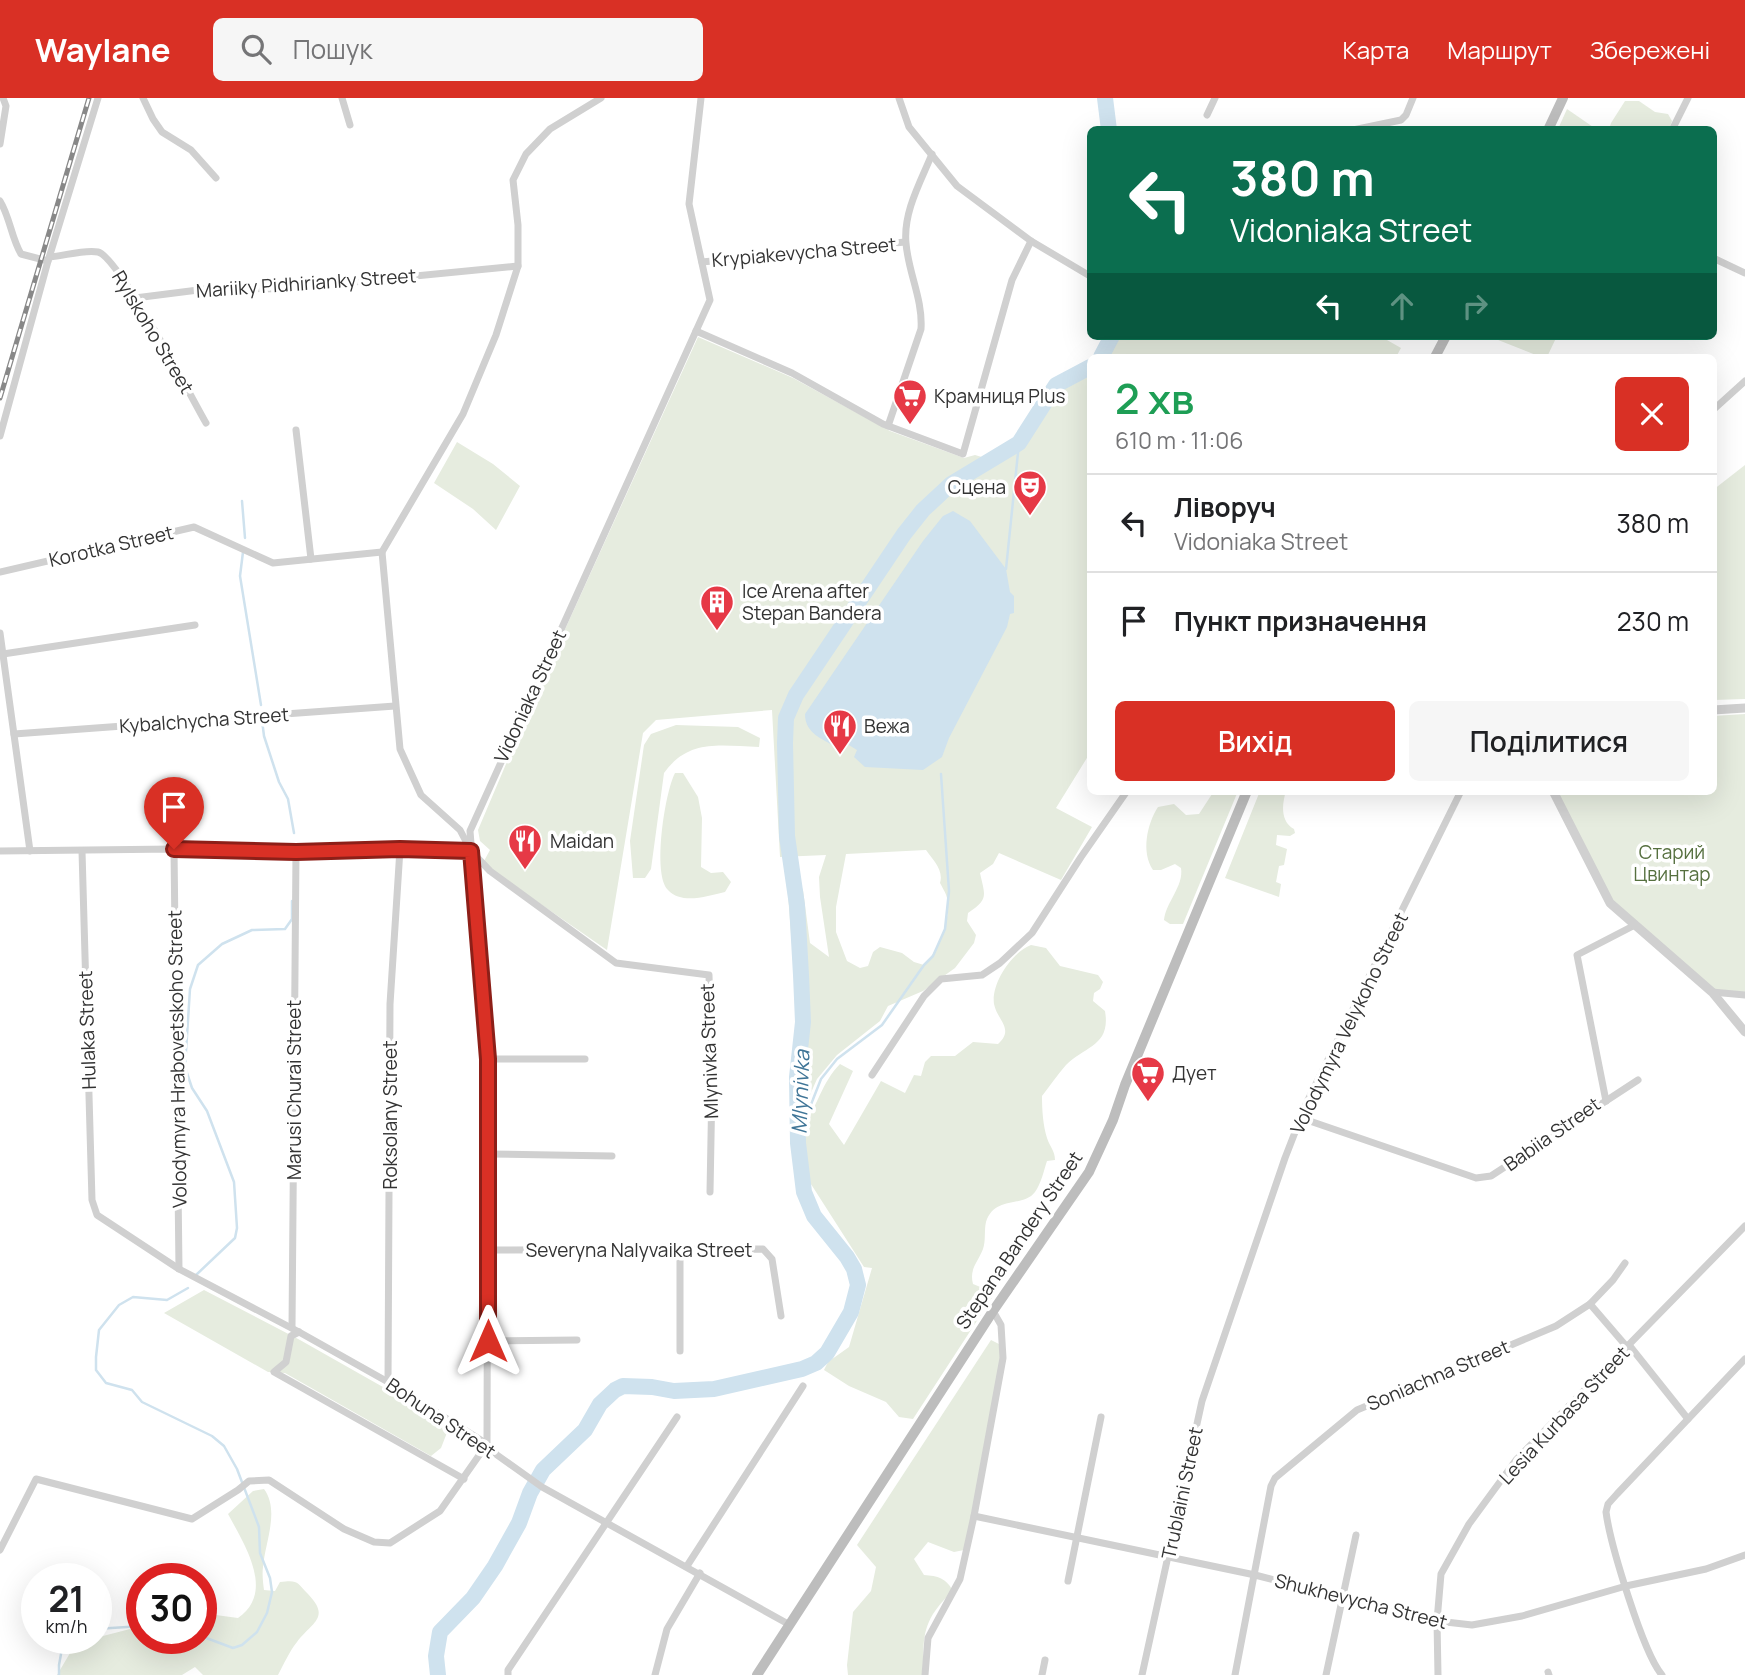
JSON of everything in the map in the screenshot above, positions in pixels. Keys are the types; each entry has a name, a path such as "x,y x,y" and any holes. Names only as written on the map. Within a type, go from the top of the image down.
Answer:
{"main road":[{"path":"1550,126 1563,98"},
{"name":"Stepana Bandery Street","path":"757,1675 993,1311 1089,1172 1113,1120 1245,795"}],"street":[{"path":"0,144 6,106 3,98"},
{"path":"0,436 49,259 98,98"},
{"path":"143,98 162,132 191,150 216,178"},
{"path":"342,98 350,125"},
{"path":"0,851 471,851 460,830 421,795 400,749 382,552 463,414 496,335 518,266 519,225 513,180 526,154 550,129 601,98"},
{"name":"Vidoniaka Street","path":"487,1444 488,1059 470,831 710,300 689,204 701,98"},
{"path":"899,98 909,127 957,186 1031,241 1087,274"},
{"path":"1207,115 1215,98"},
{"path":"1372,126 1401,120 1413,98"},
{"path":"1674,126 1688,98"},
{"path":"888,426 921,329 922,312 905,242 912,202 932,154"},
{"path":"0,201 7,212 16,246 21,254 49,259"},
{"path":"696,331 792,373 888,426 963,454 1012,280 1031,241"},
{"name":"Krypiakevycha Street","path":"702,262 905,242"},
{"name":"Rylskoho Street","path":"49,259 97,252 106,256 135,298 206,423"},
{"path":"1717,260 1745,272"},
{"name":"Mariiky Pidhirianky Street","path":"135,298 214,288 282,289 518,266"},
{"path":"1717,406 1745,381"},
{"path":"296,430 311,559"},
{"name":"Korotka Street","path":"0,572 194,527 273,564 382,552"},
{"path":"3,654 195,625"},
{"path":"0,633 30,851"},
{"name":"Kybalchycha Street","path":"14,734 395,706"},
{"path":"1717,710 1745,708"},
{"path":"872,1075 924,996 941,979 982,975 1000,963 1032,933 1080,857 1124,795"},
{"name":"Volodymyra Velykoho Street","path":"1232,1313 1301,1118 1459,795"},
{"path":"1555,795 1610,903 1712,992 1745,1032"},
{"name":"Volodymyra Hrabovetskoho Street","path":"174,849 179,1269"},
{"name":"Roksolany Street","path":"388,1382 390,1004 400,849"},
{"name":"Hulaka Street","path":"82,851 92,1200 95,1209"},
{"name":"Mlynivka Street","path":"471,851 490,871 616,963 709,975 712,1084 710,1192"},
{"name":"Marusi Churai Street","path":"296,852 296,1330"},
{"name":"Babiia Street","path":"1301,1118 1476,1178 1491,1176 1606,1101 1577,955 1635,925"},
{"path":"1712,992 1745,995"},
{"path":"488,1059 585,1059"},
{"path":"1606,1101 1638,1080"},
{"path":"488,1154 612,1156"},
{"name":"Bohuna Street","path":"95,1209 97,1215 179,1269 388,1382 487,1444 528,1479 790,1625"},
{"name":"Lesia Kurbasa Street","path":"1438,1675 1437,1621 1441,1574 1469,1524 1516,1461 1745,1226"},
{"name":"Severyna Nalyvaika Street","path":"487,1250 763,1250 772,1259 781,1316"},
{"path":"680,1251 680,1351"},
{"name":"Soniachna Street","path":"1235,1675 1271,1486 1275,1478 1357,1409 1556,1326 1590,1304 1625,1263"},
{"path":"1590,1304 1688,1419"},
{"path":"925,1675 928,1638 960,1579 974,1516 1003,1358 1001,1325 993,1311"},
{"name":"Trublaini Street","path":"1142,1675 1202,1401 1232,1313"},
{"path":"296,1330 291,1336 286,1362 274,1372 464,1479"},
{"path":"488,1341 577,1340"},
{"path":"1662,1675 1652,1661 1626,1586 1608,1525 1608,1504 1745,1359"},
{"path":"687,1566 803,1386"},
{"path":"508,1675 508,1670 604,1523 677,1417"},
{"path":"1068,1581 1101,1417"},
{"path":"0,1550 36,1479 192,1519 249,1481 262,1478 344,1529 382,1544 390,1543 440,1511 487,1444"},
{"name":"Shukhevycha Street","path":"974,1516 1255,1575 1437,1621 1472,1625 1522,1616 1626,1586 1706,1569 1745,1555"},
{"path":"1326,1675 1356,1535"},
{"path":"655,1675 667,1629 700,1573"},
{"path":"1042,1675 1045,1660"}],"green space":[{"path":"1625,101 1639,101 1655,112 1668,114 1672,121 1670,126 1610,126"},
{"path":"1567,109 1592,126 1559,126"},
{"path":"698,337 793,378 890,431 964,458 975,455 985,458 1029,436 1059,389 1087,372 1087,758 1056,808 1092,827 1061,880 999,853 993,864 980,873 984,896 968,913 967,921 976,935 974,943 955,968 923,991 888,1006 880,1021 837,1055 817,1079 802,1113 801,1075 808,1030 798,1021 787,883 799,882 803,890 810,943 829,957 819,877 826,855 780,857 772,710 656,720 643,733 607,950 493,871 484,861 490,850 480,841 478,830 537,691","holes":["926,850 935,861 948,907 943,934 924,965 914,962 902,953 880,947 873,952 868,966 860,968 847,961 836,932 836,907 846,854"]},
{"path":"1115,340 1387,340 1401,348 1398,354 1106,354"},
{"path":"1498,340 1555,340 1548,354 1533,354"},
{"path":"457,442 493,464 520,486 496,530 473,509 434,483"},
{"path":"1745,465 1745,699 1717,700 1717,487"},
{"name":"Старий Цвинтар","path":"1745,714 1745,992 1712,992 1610,903 1556,795 1717,795 1717,716"},
{"path":"676,725 738,727 760,738 759,747 719,746 695,749 674,762 664,773 651,869 645,878 633,878 630,841 644,745 651,734"},
{"path":"675,773 683,773 698,797 702,818 701,867 711,873 723,872 731,882 725,892 695,898 680,897 668,890 663,881 662,833 667,797"},
{"path":"1211,795 1236,795 1183,924 1170,924 1164,920 1165,913 1180,881 1181,868 1175,864 1161,870 1153,870 1146,847 1151,821 1158,807 1174,804 1186,815 1199,814"},
{"path":"1258,795 1285,795 1284,817 1295,833 1290,836 1277,835 1276,845 1287,849 1284,865 1279,866 1276,882 1281,884 1279,897 1225,878"},
{"path":"1031,945 1046,948 1060,966 1098,975 1103,982 1100,989 1094,993 1093,1001 1105,1011 1104,1032 1095,1044 1066,1065 1042,1096 1047,1138 1055,1160 1047,1161 1039,1185 1030,1197 996,1208 986,1222 984,1246 973,1270 972,1279 973,1284 995,1293 913,1419 899,1417 886,1402 849,1386 824,1370 828,1362 849,1347 872,1268 864,1267 809,1181 803,1127 840,1064 853,1071 829,1124 844,1145 881,1081 905,1093 914,1075 921,1076 925,1062 931,1056 955,1056 973,1042 998,1044 1005,1034 994,1004 999,978 1010,961"},
{"path":"204,1290 300,1340 450,1425 441,1448 431,1456 285,1373 268,1372 164,1313"},
{"path":"991,1340 1001,1345 1003,1358 964,1550 954,1552 928,1542 914,1559 924,1575 941,1578 953,1591 936,1610 926,1628 923,1649 924,1675 848,1675 853,1612 871,1591 876,1567 857,1545"},
{"path":"264,1489 271,1507 264,1557 264,1590 275,1591 280,1582 297,1583 315,1602 319,1614 317,1620 294,1646 278,1675 203,1675 195,1667 182,1675 57,1675 69,1654 112,1654 112,1634 126,1630 126,1654 217,1654 217,1615 238,1618 249,1607 255,1595 256,1582 248,1553 228,1514 253,1491"}],"water":[{"path":"953,511 970,521 1006,569 1010,592 1014,596 1014,613 1010,614 1007,627 949,738 942,757 923,770 865,767 854,757 857,750 839,739 832,745 814,733 807,725 805,714 923,541 943,516"}],"waterway":[{"name":"Mlynivka","path":"1105,98 1108,126"},
{"name":"Mlynivka","path":"1103,354 1110,340"},
{"name":"Mlynivka","path":"438,1675 436,1656 440,1632 473,1598 495,1566 519,1523 530,1493 543,1470 585,1430 600,1404 615,1390 623,1386 674,1391 714,1389 802,1369 816,1363 827,1353 851,1312 858,1285 854,1269 814,1216 804,1192 798,1143 797,1077 803,1022 797,905 787,836 786,718 796,695 923,510 951,484 1019,443 1056,385 1087,369"},
{"path":"1006,569 1019,443"},
{"path":"242,501 245,538"},
{"path":"243,552 240,576 261,705"},
{"path":"262,720 264,736 279,782 288,799 294,833"},
{"path":"797,1125 808,1112 821,1079 837,1059 882,1025 933,956 945,929 949,891 941,774"},
{"path":"196,1275 235,1238 237,1228 234,1182 207,1111 192,1088 185,1067 190,989 198,965 222,944 252,930 285,929 292,919 292,901"},
{"path":"188,1288 167,1300 133,1297 119,1305 99,1330 96,1370 106,1383 132,1390 142,1402 212,1436 224,1446 237,1469 259,1527 260,1553 270,1578 272,1592 267,1613 257,1632 242,1645 233,1648 217,1642"},
{"path":"112,1628 126,1627"},
{"path":"59,1675 61,1654"}],"railway":[{"path":"0,398 89,98"}],"place":[{"name":"Крамниця Plus","path":"910,426"},
{"name":"Сцена","path":"1030,517"},
{"name":"Ice Arena after Stepan Bandera","path":"717,632"},
{"name":"Вежа","path":"840,756"},
{"name":"Maidan","path":"525,871"},
{"name":"Дует","path":"1148,1103"}],"route":[{"path":"174,849 296,852 400,849 471,851 488,1059 488,1341"}]}
